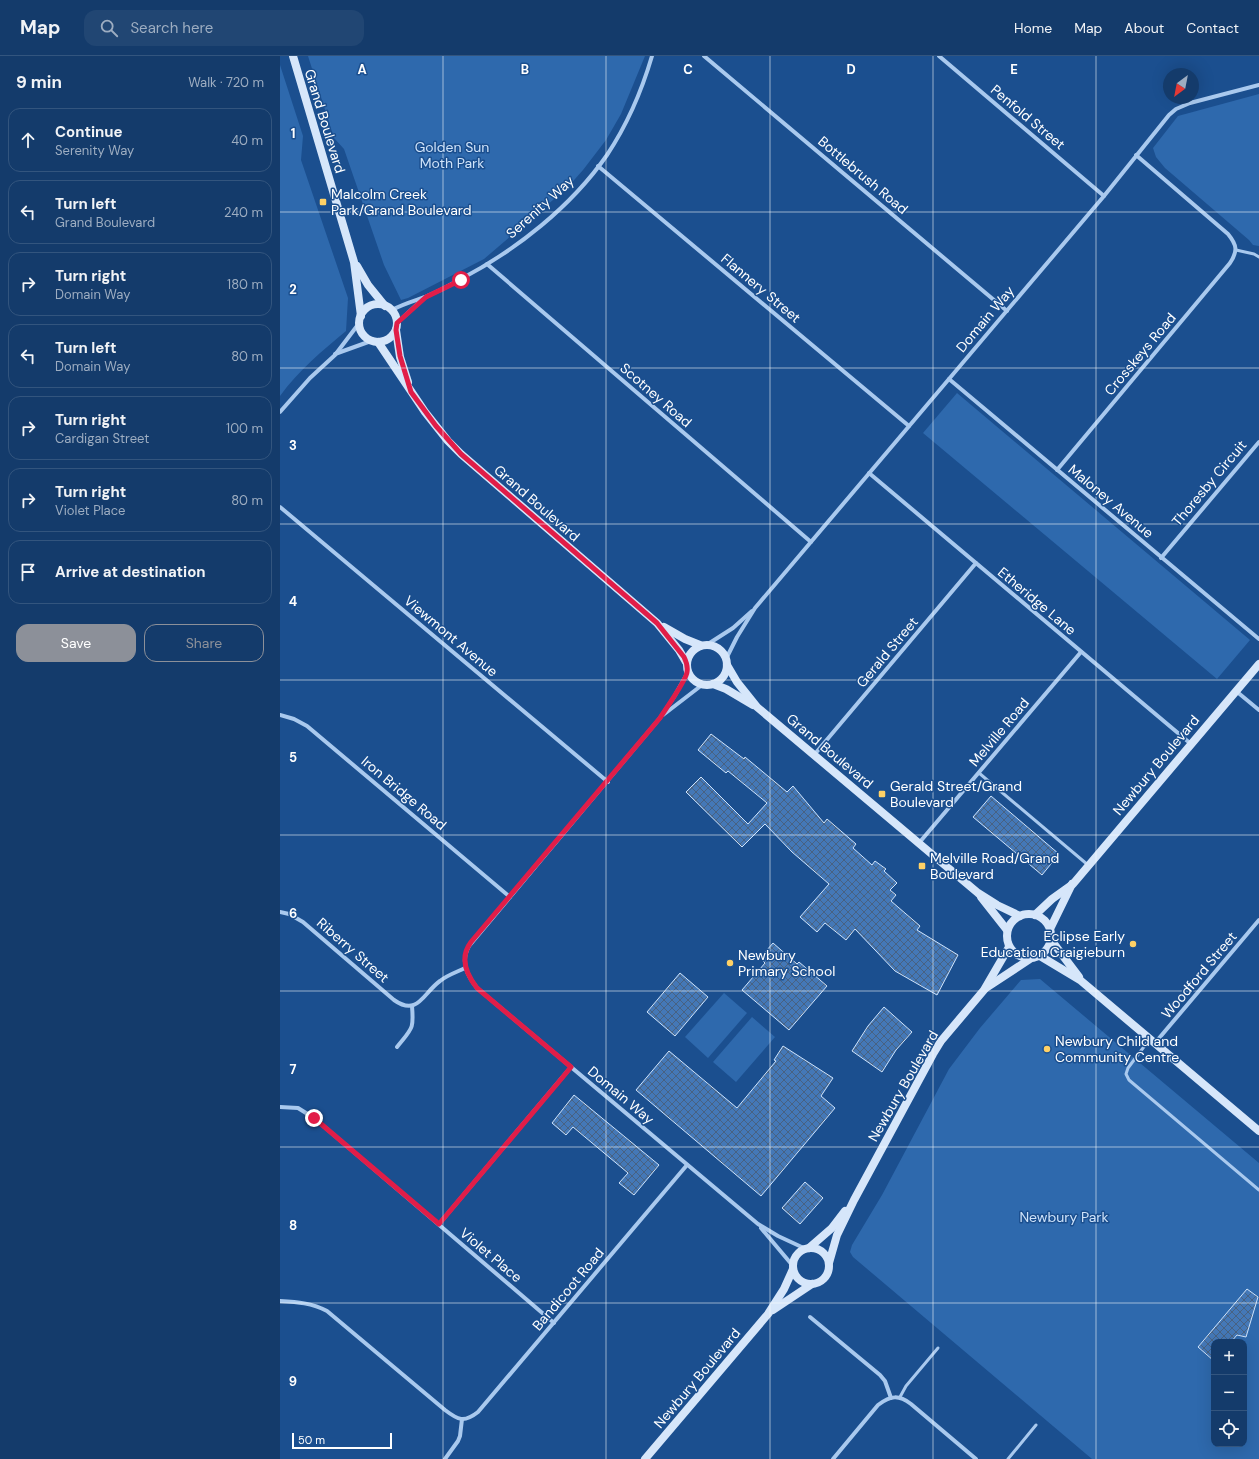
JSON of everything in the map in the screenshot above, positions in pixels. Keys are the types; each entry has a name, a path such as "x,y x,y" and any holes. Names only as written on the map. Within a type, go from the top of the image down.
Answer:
{"street":[{"name":"Grand Boulevard","path":"293,56 354,262 360,319"},
{"name":"Serenity Way","path":"388,308 426,297 461,280 513,247 550,217 580,188 608,153 627,120 639,94 652,56"},
{"name":"Bottlebrush Road","path":"704,56 1007,311"},
{"name":"Penfold Street","path":"939,56 1104,196"},
{"name":"Domain Way","path":"704,645 733,628 755,608 1176,109 1190,103 1259,85"},
{"path":"1136,155 1228,234 1235,244 1236,250"},
{"name":"Flannery Street","path":"598,166 909,426"},
{"name":"Crosskeys Road","path":"1057,470 1230,263 1236,250"},
{"name":"Grand Boulevard","path":"354,262 368,285 388,308"},
{"name":"Scotney Road","path":"487,264 811,542"},
{"name":"Serenity Way","path":"396,327 426,297"},
{"path":"280,412 310,378 335,355 368,307 380,304 395,314 396,327 389,339 375,341 335,355"},
{"path":"360,319 362,333 366,338 375,341"},
{"name":"Grand Boulevard","path":"396,327 400,356 411,392"},
{"name":"Grand Boulevard","path":"375,341 436,426 461,454 657,623 672,640 686,662"},
{"name":"Maloney Avenue","path":"949,378 1259,639"},
{"name":"Thoresby Circuit","path":"1161,558 1259,442"},
{"name":"Etheridge Lane","path":"869,473 1191,745"},
{"name":"Viewmont Avenue","path":"280,506 608,782"},
{"name":"Gerald Street","path":"814,755 976,563"},
{"name":"Domain Way","path":"727,662 737,637 755,608"},
{"name":"Grand Boulevard","path":"657,623 678,635 704,645"},
{"path":"704,645 720,649 727,662 725,675 718,682 702,685 691,678 686,662 691,652 704,645"},
{"name":"Melville Road","path":"919,843 1081,652"},
{"name":"Grand Boulevard","path":"727,662 737,682 757,707"},
{"name":"Newbury Boulevard","path":"1050,929 1073,884 1259,664"},
{"name":"Domain Way","path":"688,672 674,698 660,718 608,782 468,946 465,952 466,968 468,976 477,988 758,1224 778,1236 808,1249"},
{"name":"Grand Boulevard","path":"713,684 726,689 757,707 978,894 1007,930"},
{"name":"Domain Way","path":"660,718 702,685"},
{"path":"1236,690 1259,710"},
{"name":"Iron Bridge Road","path":"280,716 294,719 307,726 510,897"},
{"name":"Newbury Boulevard","path":"1035,915 1052,898 1073,884"},
{"name":"Grand Boulevard","path":"978,894 1020,916"},
{"name":"Riberry Street","path":"280,912 289,914 303,922 394,1000 406,1006 412,1006"},
{"path":"1025,914 1035,915 1041,918 1050,929 1051,940 1049,946 1040,956 1030,959 1017,956 1009,947 1006,936 1007,930 1010,924 1020,916 1025,914"},
{"name":"Woodford Street","path":"1152,1041 1259,920"},
{"path":"1051,940 1080,980"},
{"name":"Newbury Boulevard","path":"829,1263 837,1235 854,1200 933,1054 941,1041 984,990 1009,947"},
{"path":"1040,956 1080,980 1259,1131"},
{"name":"Newbury Boulevard","path":"984,990 1030,959"},
{"path":"397,1046 412,1029 412,1006 420,1002 439,981 466,968"},
{"path":"439,1224 571,1067"},
{"name":"Violet Place","path":"280,1107 298,1108 314,1118 554,1323"},
{"name":"Bandicoot Road","path":"462,1419 472,1417 478,1412 687,1165"},
{"name":"Newbury Boulevard","path":"808,1249 832,1228 854,1200"},
{"name":"Domain Way","path":"758,1224 793,1268"},
{"path":"808,1249 817,1249 824,1253 829,1263 826,1278 821,1282 812,1284 802,1282 796,1276 793,1268 797,1255 808,1249"},
{"name":"Newbury Boulevard","path":"645,1459 768,1314 782,1292 793,1268"},
{"name":"Newbury Boulevard","path":"768,1314 812,1284"},
{"path":"280,1301 304,1303 327,1311 444,1410 457,1418 462,1419 458,1441 444,1459"},
{"path":"810,1317 880,1375 885,1381 891,1398"},
{"path":"833,1459 884,1400 900,1397 911,1404 976,1459"}],"lane":[{"path":"1236,250 1254,254 1259,257"},
{"path":"979,773 1089,865"},
{"path":"1152,1041 1128,1068 1126,1074 1129,1080 1259,1190"},
{"path":"900,1397 906,1386 938,1348"},
{"path":"1008,1459 1036,1425"}],"green space":[{"name":"Golden Sun Moth Park","path":"308,56 645,56 621,114 606,140 567,188 484,259 408,298 401,300 384,265 344,149 334,138"},
{"path":"280,65 303,136 301,160 348,298 346,331 303,369 280,396"},
{"path":"1259,94 1259,246 1253,245 1165,168 1156,157 1153,148 1178,116"},
{"path":"957,393 1250,640 1217,679 923,433"},
{"name":"Newbury Park","path":"1040,979 1259,1163 1259,1459 1092,1459 853,1257 850,1252 852,1245 882,1195 949,1069 980,1028 1021,980"},
{"path":"724,993 747,1013 708,1058 685,1037"},
{"path":"752,1017 775,1037 736,1082 713,1062"}],"building":[{"path":"711,734 744,759 745,757 787,792 793,786 824,823 827,819 856,844 853,848 872,865 875,861 886,869 884,871 897,883 890,890 896,895 891,901 920,926 917,930 958,955 937,995 895,971 855,929 846,940 825,923 817,932 800,917 829,884 792,852 765,824 742,847 686,792 701,777 748,824 767,803 728,771 726,773 698,750"},
{"path":"991,796 1059,854 1042,875 973,817"},
{"path":"773,943 797,964 799,962 827,986 789,1030 742,990 765,963 760,958"},
{"path":"680,973 708,997 675,1036 647,1012"},
{"path":"884,1007 912,1032 896,1050 882,1072 852,1051 868,1026"},
{"path":"783,1046 833,1078 821,1096 835,1108 761,1196 636,1090 669,1051 737,1108 776,1061 774,1060"},
{"path":"574,1095 659,1165 634,1195 619,1183 628,1173 573,1127 566,1135 552,1123"},
{"path":"805,1182 823,1198 800,1224 782,1208"},
{"path":"1247,1289 1258,1297 1246,1337 1237,1335 1234,1339 1211,1339 1211,1358 1198,1347"}],"place":[{"name":"Malcolm Creek Park/Grand Boulevard","path":"323,202"},
{"name":"Gerald Street/Grand Boulevard","path":"882,794"},
{"name":"Melville Road/Grand Boulevard","path":"922,866"},
{"name":"Eclipse Early Education Craigieburn","path":"1133,944"},
{"name":"Newbury Primary School","path":"730,963"},
{"name":"Newbury Child and Community Centre","path":"1047,1049"}],"route":[{"path":"314,1118 439,1224 562,1078 571,1067 477,988 468,976 464,959 465,952 471,942 608,782 660,718 674,698 688,672 684,657 657,623 461,454 448,441 411,392 400,356 396,330 397,323 426,297 461,280"}]}
